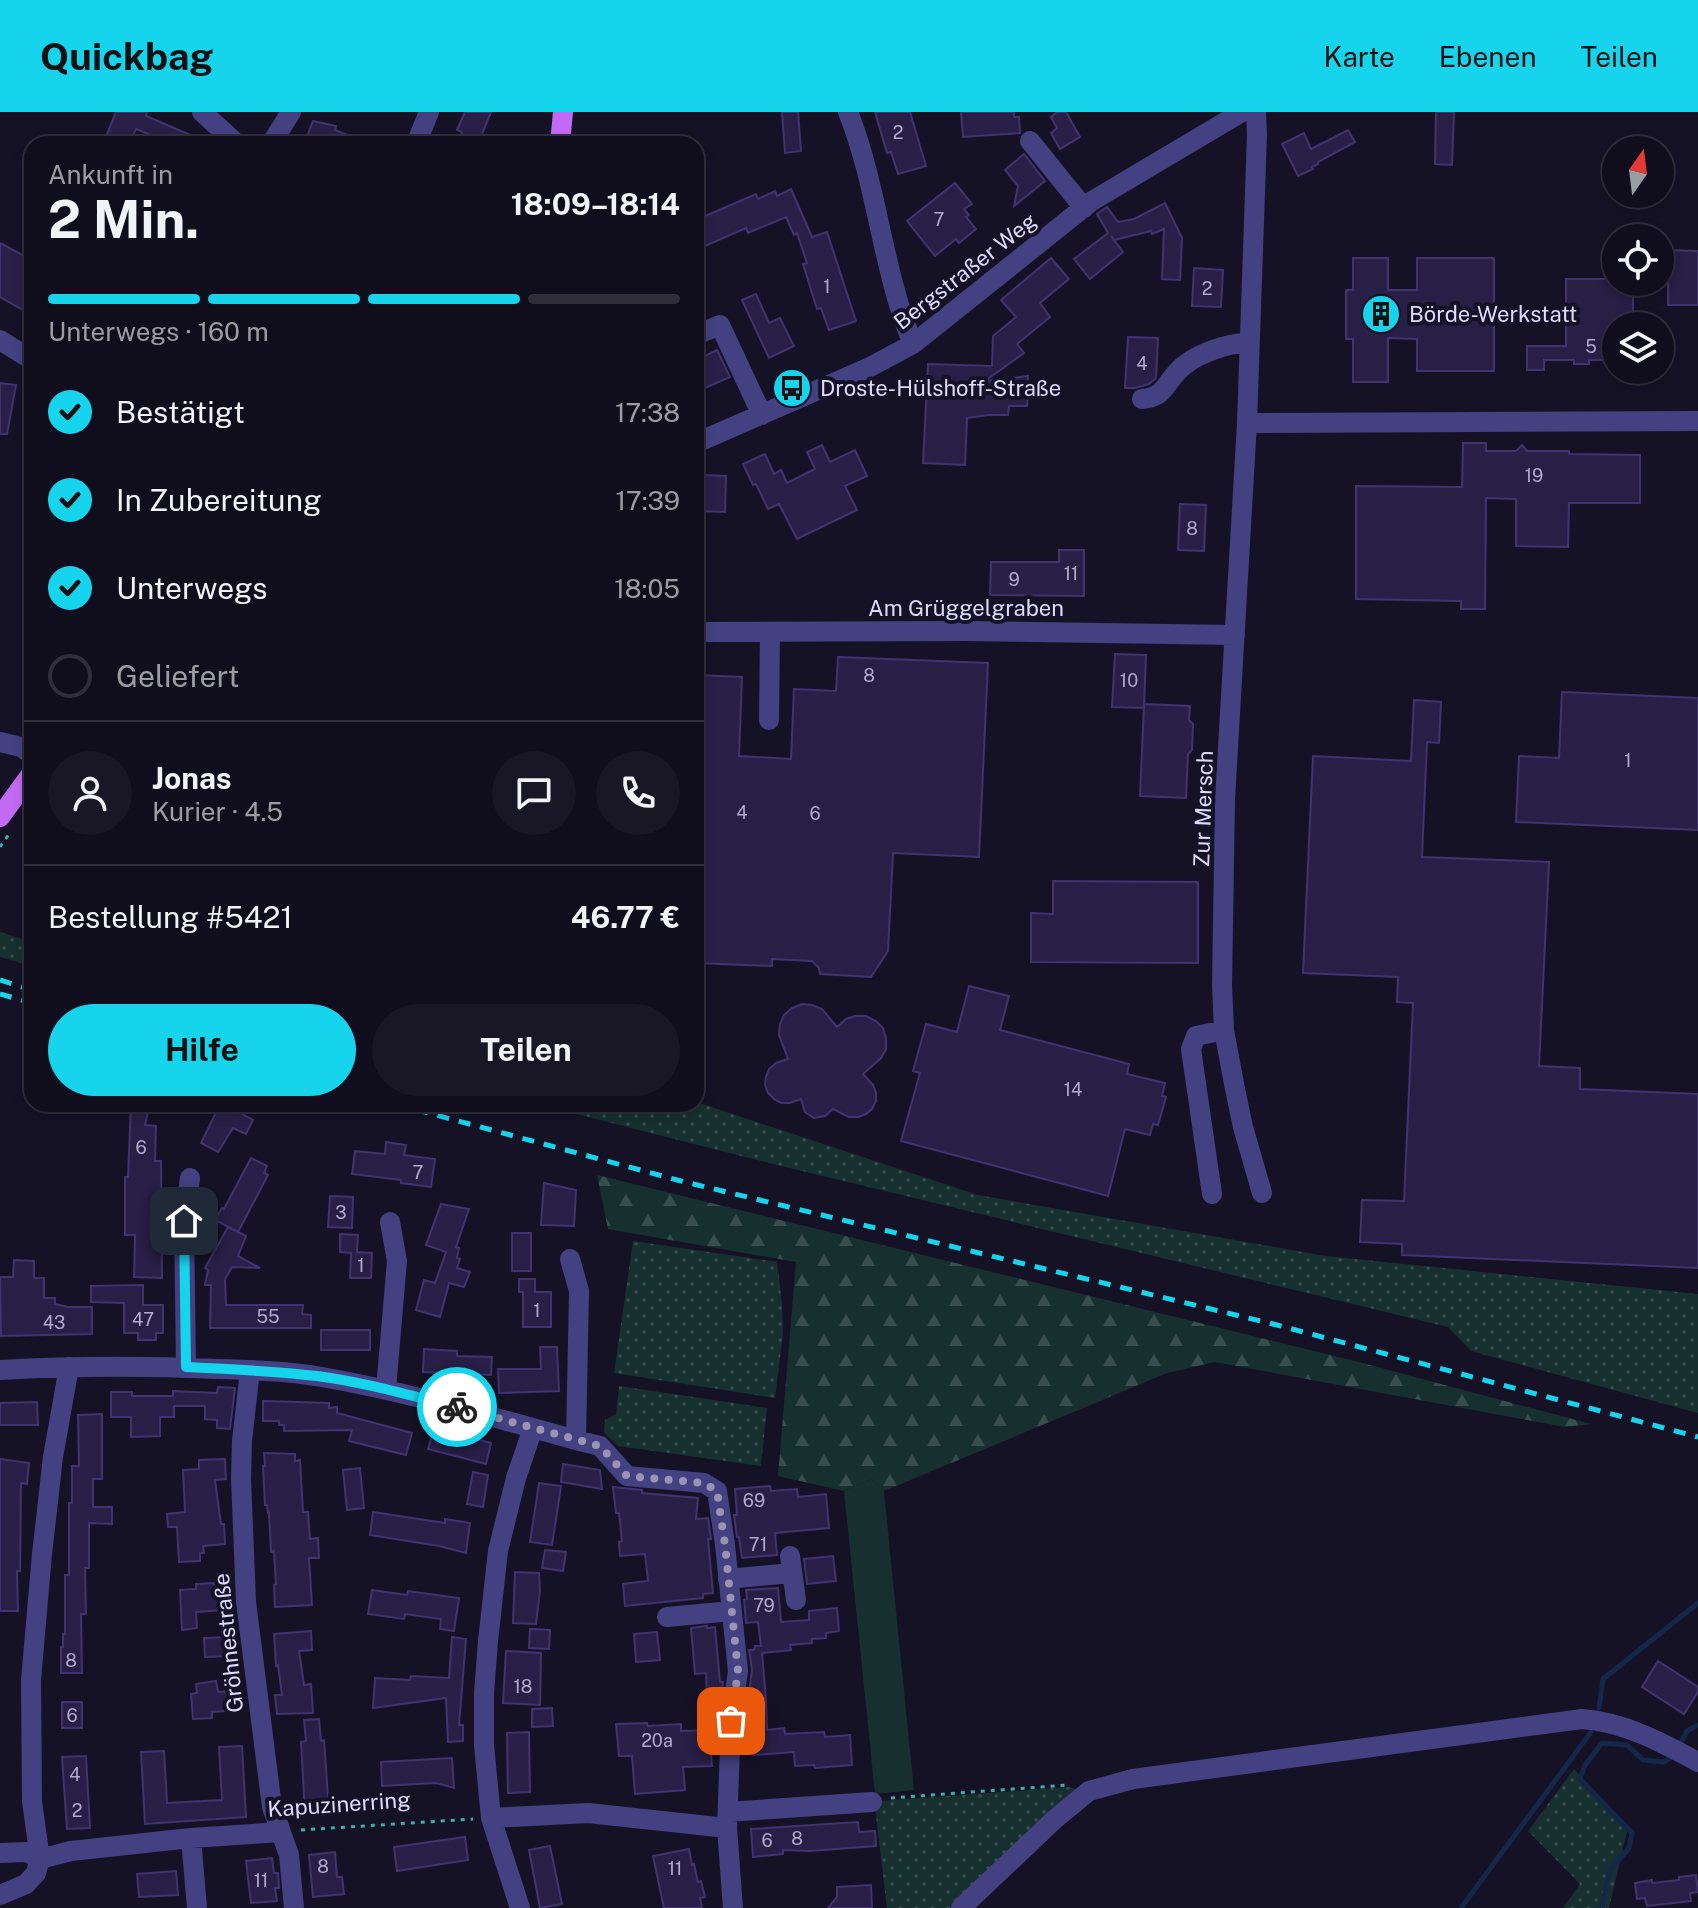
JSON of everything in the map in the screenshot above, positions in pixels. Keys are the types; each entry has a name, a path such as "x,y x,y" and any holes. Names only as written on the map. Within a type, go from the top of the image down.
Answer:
{"main road":[{"path":"561,136 563,112"},
{"path":"0,817 24,784"}],"street":[{"path":"202,112 228,136"},
{"path":"276,136 291,112"},
{"path":"419,136 429,112"},
{"path":"848,112 863,157 895,292 913,344"},
{"name":"Bergstraßer Weg","path":"704,440 868,368 913,344 1084,208 1242,112"},
{"name":"Zur Mersch","path":"1256,112 1247,423 1225,799 1222,985 1224,1030 1243,1127 1262,1193"},
{"path":"1030,141 1084,208"},
{"path":"704,332 720,325 762,415"},
{"path":"0,340 24,355"},
{"path":"1142,399 1160,394 1179,369 1214,348 1248,343"},
{"path":"1247,423 1698,421"},
{"name":"Am Grüggelgraben","path":"704,632 967,631 1235,635"},
{"path":"769,720 770,633"},
{"path":"0,742 24,749"},
{"path":"1212,1194 1191,1049 1196,1036 1224,1030"},
{"path":"186,1367 184,1221 190,1178"},
{"path":"386,1389 397,1261 390,1222"},
{"path":"570,1259 579,1291 576,1440"},
{"path":"0,1895 26,1884 36,1873 40,1859 32,1801 31,1680 53,1457 69,1367"},
{"path":"0,1370 186,1367 319,1376 386,1389 600,1446 627,1476 704,1483 717,1491 738,1671 731,1721 727,1820 733,1908"},
{"name":"Gröhnestraße","path":"250,1370 241,1478 246,1602 272,1807 289,1855 294,1908"},
{"path":"520,1908 491,1818 484,1745 484,1693 498,1551 516,1478 533,1428"},
{"path":"728,1579 791,1565 796,1600"},
{"path":"667,1617 732,1611"},
{"path":"961,1908 1089,1791 1133,1779 1582,1719 1605,1721 1683,1753"},
{"path":"491,1818 588,1813 727,1820 872,1802"},
{"name":"Kapuzinerring","path":"40,1859 71,1851 281,1832"},
{"path":"191,1838 197,1908"},
{"path":"0,1853 27,1852 40,1859"}],"path":[{"path":"872,1802 876,1799 1073,1784 1089,1791"},
{"name":"Kapuzinerring","path":"281,1832 491,1818"}],"green space":[{"path":"0,932 24,940 24,964 0,957"},
{"path":"704,1105 978,1195 1326,1256 1698,1294 1698,1413 1471,1351 1448,1327 568,1112 704,1112"},
{"path":"597,1175 1355,1361 1591,1424 1565,1427 1215,1362 1167,1373 884,1491 872,1479 844,1491 778,1476 796,1262 608,1229"},
{"path":"633,1241 777,1262 783,1334 775,1398 614,1373"},
{"path":"619,1386 767,1408 761,1466 618,1446 604,1433 605,1420 616,1414"},
{"path":"872,1479 884,1491 914,1790 875,1794 844,1491"},
{"path":"1574,1769 1628,1827 1609,1908 1563,1908 1580,1884 1528,1831"},
{"path":"1069,1787 1078,1790 1076,1797 951,1908 887,1908 875,1807 879,1801"}],"building":[{"path":"116,112 147,112 146,116 192,136 153,136 136,129 133,136 106,136"},
{"path":"465,112 491,112 481,136 461,136 462,132 457,130"},
{"path":"782,112 798,112 801,151 785,153"},
{"path":"875,112 910,112 926,166 898,174 891,152 887,153"},
{"path":"961,112 1014,112 1014,117 1019,117 1020,133 963,137"},
{"path":"1057,112 1066,112 1080,137 1060,149 1051,133 1057,128 1051,117"},
{"path":"1436,112 1454,112 1452,165 1435,164"},
{"path":"313,121 336,126 335,130 350,136 307,136"},
{"path":"1348,130 1355,142 1298,176 1282,144 1304,133 1311,149"},
{"path":"1024,154 1045,181 1014,206 1018,186 1005,170"},
{"path":"955,183 972,204 964,209 969,215 966,217 976,229 959,243 956,239 935,256 907,221"},
{"path":"791,189 812,237 827,232 856,321 829,330 821,308 817,309 797,233 794,235 786,217 748,233 746,228 704,246 704,217 756,194 758,199 775,191 777,196"},
{"path":"1165,203 1182,238 1180,280 1162,279 1164,229 1114,240 1123,252 1090,279 1074,259 1108,233 1097,214 1107,207 1118,222 1134,219"},
{"path":"0,243 24,256 24,310 0,297"},
{"path":"1674,250 1698,251 1698,305 1668,305 1668,296 1674,296"},
{"path":"1051,258 1069,279 1040,303 1050,317 1017,344 1024,353 985,381 1028,376 1027,406 1009,406 1008,415 967,418 965,465 923,463 928,364 992,366 993,336 1016,317 1001,300"},
{"path":"1353,258 1388,258 1388,290 1417,290 1417,258 1494,258 1494,371 1417,371 1417,339 1388,338 1388,382 1353,382 1353,339 1346,339 1346,290 1353,290"},
{"path":"1194,268 1223,270 1221,307 1192,306"},
{"path":"1566,279 1602,279 1602,296 1633,296 1633,312 1602,312 1602,360 1574,364 1574,360 1544,360 1544,370 1527,370 1527,346 1566,346"},
{"path":"756,294 769,323 780,318 794,346 769,358 742,300"},
{"path":"1128,337 1158,338 1156,378 1149,384 1135,388 1125,388"},
{"path":"717,350 730,377 704,388 704,356"},
{"path":"0,383 16,385 7,434 0,434"},
{"path":"1463,443 1486,443 1486,451 1516,451 1522,445 1527,451 1640,455 1640,503 1569,503 1568,547 1516,546 1516,499 1486,498 1485,609 1461,609 1461,601 1356,599 1356,486 1462,487"},
{"path":"822,445 830,462 855,450 867,476 845,486 857,510 797,539 779,504 768,509 743,464 765,454 774,474 781,470 787,483 815,469 807,452"},
{"path":"704,475 726,476 725,512 704,511"},
{"path":"1180,504 1206,505 1204,551 1178,550"},
{"path":"1059,550 1084,550 1084,596 990,595 991,562 1059,562"},
{"path":"1115,654 1146,655 1144,708 1112,707"},
{"path":"838,657 988,663 979,857 893,853 888,951 871,977 820,974 812,961 772,959 772,966 704,963 704,675 742,677 739,756 791,759 794,689 836,691"},
{"path":"1562,692 1698,698 1698,830 1516,822 1519,756 1559,758"},
{"path":"1414,700 1441,702 1439,743 1427,742 1422,857 1549,862 1539,1066 1580,1068 1580,1089 1698,1094 1698,1268 1402,1255 1402,1244 1360,1242 1362,1200 1404,1201 1413,1003 1397,1002 1398,977 1303,973 1313,756 1411,761"},
{"path":"1144,704 1190,706 1192,750 1188,754 1186,798 1140,796"},
{"path":"1053,881 1198,882 1198,963 1031,962 1031,913 1053,914"},
{"path":"969,986 1009,996 1000,1030 1129,1064 1127,1074 1165,1083 1162,1096 1166,1097 1158,1125 1153,1124 1150,1135 1125,1129 1108,1196 901,1141 920,1073 913,1071 926,1024 957,1032"},
{"path":"802,1004 822,1009 837,1027 846,1019 866,1016 883,1028 886,1049 881,1058 863,1074 876,1093 876,1101 866,1114 849,1117 833,1109 825,1116 814,1118 805,1112 801,1099 781,1103 768,1093 765,1085 769,1069 788,1059 779,1035 780,1024 784,1015"},
{"path":"131,1112 148,1112 145,1125 156,1126 155,1161 161,1161 162,1278 134,1277 135,1235 125,1235 125,1177 128,1177"},
{"path":"216,1112 238,1112 253,1120 246,1134 233,1128 218,1152 201,1143"},
{"path":"386,1142 406,1145 404,1155 435,1159 431,1187 352,1174 355,1151 385,1154"},
{"path":"251,1158 267,1166 264,1173 268,1175 238,1232 215,1220"},
{"path":"544,1183 576,1190 574,1226 541,1225"},
{"path":"330,1196 353,1197 352,1228 328,1227"},
{"path":"441,1204 469,1209 456,1247 459,1248 457,1258 460,1259 457,1268 470,1272 464,1287 449,1283 440,1317 416,1310 424,1280 435,1283 446,1252 426,1245"},
{"path":"228,1227 246,1236 238,1256 260,1268 232,1267 225,1279 226,1305 303,1305 302,1314 311,1315 311,1328 210,1328 211,1285 205,1285 208,1270 205,1268"},
{"path":"512,1233 531,1233 531,1271 512,1271"},
{"path":"340,1234 358,1235 357,1252 372,1253 371,1278 350,1278 351,1253 340,1252"},
{"path":"14,1260 34,1261 34,1278 44,1278 44,1298 55,1298 55,1304 68,1307 92,1307 92,1334 1,1336 0,1277 13,1277"},
{"path":"519,1279 535,1279 535,1292 551,1292 551,1327 523,1327 523,1292 519,1292"},
{"path":"143,1285 143,1305 163,1305 163,1333 156,1333 156,1340 138,1340 138,1333 124,1333 124,1303 91,1302 91,1286"},
{"path":"321,1330 370,1330 370,1350 321,1350"},
{"path":"540,1347 557,1347 559,1391 499,1393 498,1369 541,1369"},
{"path":"424,1349 457,1351 457,1356 492,1357 491,1375 423,1372"},
{"path":"218,1387 235,1388 230,1429 217,1428 217,1420 205,1419 205,1406 174,1406 174,1417 160,1417 160,1436 131,1437 131,1417 111,1417 111,1392 132,1392 132,1396 173,1396 173,1391 217,1393"},
{"path":"263,1401 329,1403 329,1408 337,1407 337,1413 412,1433 406,1455 349,1441 352,1430 284,1431 284,1425 279,1425 279,1421 263,1421"},
{"path":"37,1402 38,1425 0,1425 0,1403"},
{"path":"102,1414 102,1479 93,1479 93,1507 112,1507 112,1524 89,1523 89,1568 85,1568 86,1614 81,1614 82,1673 61,1673 61,1647 65,1634 65,1575 69,1575 72,1466 79,1466 78,1415"},
{"path":"434,1428 491,1443 486,1464 428,1449"},
{"path":"264,1453 295,1454 295,1461 300,1460 303,1512 308,1512 310,1539 318,1538 319,1558 309,1558 312,1605 275,1607 274,1551 271,1552 269,1513 265,1505"},
{"path":"0,1459 29,1463 27,1484 21,1483 18,1611 0,1611"},
{"path":"225,1459 226,1479 215,1480 225,1544 203,1546 200,1561 179,1562 177,1527 168,1527 167,1514 185,1512 183,1470 199,1469 199,1460"},
{"path":"563,1464 600,1470 602,1489 561,1482"},
{"path":"360,1468 364,1508 347,1510 343,1470"},
{"path":"473,1472 488,1475 483,1507 467,1504"},
{"path":"539,1483 561,1486 552,1545 530,1542"},
{"path":"770,1486 771,1491 797,1489 798,1497 826,1494 829,1528 775,1533 777,1555 742,1558 734,1515 737,1515 735,1489"},
{"path":"613,1487 698,1498 696,1519 708,1518 713,1593 703,1594 703,1598 625,1606 623,1584 648,1581 645,1554 620,1556 619,1542 622,1541"},
{"path":"373,1512 445,1523 445,1519 470,1523 466,1553 370,1535"},
{"path":"545,1550 566,1552 563,1571 542,1568"},
{"path":"833,1556 836,1581 807,1584 804,1559"},
{"path":"515,1572 539,1573 536,1624 513,1623"},
{"path":"214,1583 215,1592 224,1591 225,1610 196,1612 197,1628 182,1630 180,1590 196,1589 196,1584"},
{"path":"778,1588 781,1622 809,1620 809,1611 837,1608 839,1631 826,1633 826,1638 812,1639 812,1643 790,1645 791,1650 762,1653 767,1730 784,1728 785,1734 824,1732 825,1737 850,1735 852,1765 795,1766 794,1752 754,1755 750,1742 749,1713 746,1714 752,1670 749,1650 761,1646 758,1622 746,1623 744,1600 747,1599 746,1590"},
{"path":"372,1590 459,1598 454,1631 440,1629 441,1619 405,1614 404,1619 368,1614"},
{"path":"715,1627 720,1682 723,1682 721,1699 707,1700 706,1673 695,1674 691,1628"},
{"path":"530,1629 550,1630 549,1649 529,1648"},
{"path":"311,1631 312,1650 299,1651 304,1685 311,1684 313,1713 277,1714 275,1695 282,1695 274,1634"},
{"path":"657,1632 660,1660 636,1662 634,1634"},
{"path":"231,1637 232,1656 205,1657 204,1638"},
{"path":"452,1637 466,1639 459,1725 463,1725 463,1741 448,1742 446,1698 373,1708 375,1678 449,1678"},
{"path":"506,1651 541,1653 540,1705 503,1703"},
{"path":"1658,1661 1698,1687 1684,1714 1642,1687"},
{"path":"216,1681 218,1692 238,1691 240,1710 212,1712 212,1718 193,1719 191,1694 197,1693 196,1684"},
{"path":"62,1702 82,1702 82,1728 62,1728"},
{"path":"552,1708 553,1726 532,1727 532,1709"},
{"path":"319,1719 321,1741 324,1740 329,1812 305,1814 301,1742 306,1741 304,1720"},
{"path":"647,1723 648,1726 681,1724 681,1731 712,1730 712,1766 683,1767 685,1790 635,1794 632,1756 619,1756 616,1724"},
{"path":"529,1732 530,1792 508,1793 507,1733"},
{"path":"242,1746 246,1817 145,1824 141,1752 164,1751 167,1803 222,1800 219,1747"},
{"path":"86,1756 90,1828 67,1829 62,1757"},
{"path":"452,1758 454,1788 436,1783 382,1786 381,1762"},
{"path":"858,1822 859,1832 875,1831 876,1846 783,1850 783,1854 753,1857 751,1829"},
{"path":"465,1837 468,1860 397,1871 394,1847"},
{"path":"550,1846 562,1904 540,1908 529,1850"},
{"path":"689,1849 705,1897 700,1898 702,1908 664,1908 653,1856"},
{"path":"335,1852 337,1877 342,1877 344,1894 313,1897 309,1855"},
{"path":"272,1858 274,1873 278,1873 279,1888 275,1888 277,1901 251,1903 246,1861"},
{"path":"176,1871 178,1895 139,1897 137,1874"},
{"path":"1696,1875 1698,1892 1690,1893 1691,1901 1647,1906 1645,1898 1637,1899 1635,1883 1679,1880 1679,1877"},
{"path":"871,1885 872,1908 828,1908 837,1897 837,1887"}],"waterway":[{"path":"1599,1708 1603,1679 1698,1603"},
{"path":"1678,1748 1687,1731 1698,1725"},
{"path":"1461,1908 1591,1732"},
{"path":"1602,1908 1610,1870 1629,1848 1632,1833 1580,1779 1585,1765 1602,1743 1627,1745 1643,1760 1664,1762 1673,1756"}],"railway":[{"path":"0,980 24,988"},
{"path":"0,994 24,1001"},
{"path":"425,1112 681,1181 1277,1325 1698,1437"}],"way so far":[{"path":"457,1407 600,1446 627,1476 704,1483 717,1491 738,1671 731,1721"}],"place":[{"name":"Börde-Werkstatt","path":"1381,314"},
{"name":"Droste-Hülshoff-Straße","path":"792,388"}],"route":[{"path":"184,1221 186,1367 319,1376 457,1407"}]}
